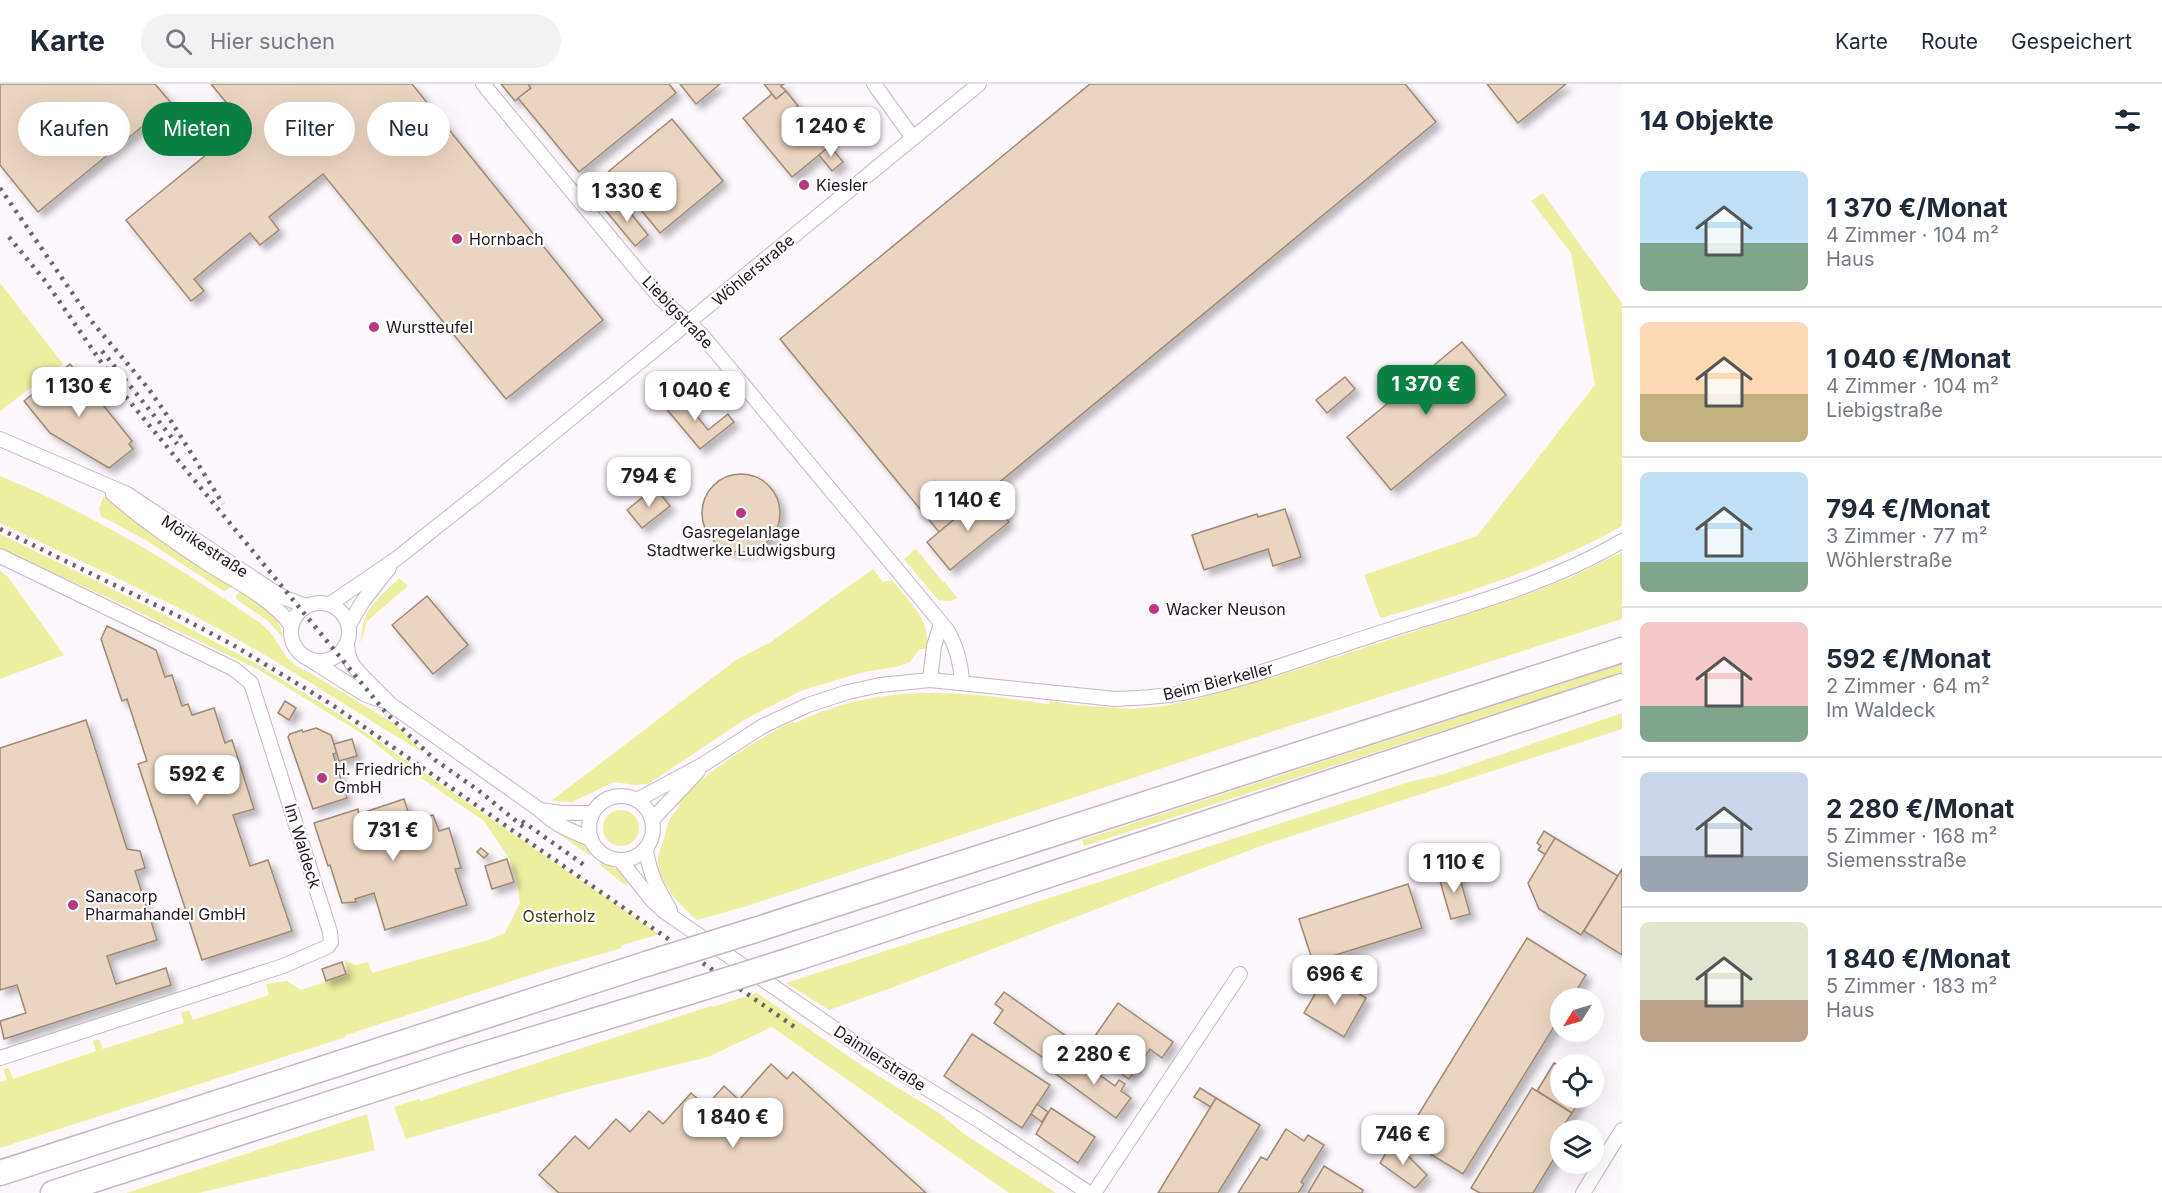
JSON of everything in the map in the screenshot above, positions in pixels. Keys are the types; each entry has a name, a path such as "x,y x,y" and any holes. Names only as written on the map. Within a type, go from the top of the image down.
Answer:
{"highway":[{"path":"0,1173 1622,650"},
{"path":"53,1193 468,1059 800,957 1622,686"}],"street":[{"name":"Liebigstraße","path":"483,84 662,300 701,334 941,624 952,639 957,651 962,682"},
{"path":"874,84 913,138"},
{"name":"Wöhlerstraße","path":"330,604 396,559 979,84"},
{"name":"Mörikestraße","path":"0,439 126,494 285,598 306,606 318,602 330,604"},
{"name":"Mörikestraße","path":"104,486 136,514 272,605 291,625 292,642 297,650 366,695 390,704"},
{"name":"Beim Bierkeller","path":"637,801 704,764 763,726 808,705 848,692 880,685 930,680 1115,699 1186,692 1268,669 1512,590 1582,562 1622,541"},
{"name":"Im Waldeck","path":"0,556 234,669 251,683 332,942 327,947 283,966 0,1058"},
{"name":"Wöhlerstraße","path":"349,625 363,602 396,559"},
{"path":"330,604 339,609 349,625"},
{"path":"291,625 297,614 306,606"},
{"path":"930,680 934,646 941,624"},
{"name":"Mörikestraße","path":"349,625 350,635 347,644 352,664 390,704 561,826 590,839"},
{"path":"310,659 327,660 338,655 347,644"},
{"name":"Beim Bierkeller","path":"652,820 704,764"},
{"path":"617,796 628,796 637,801 644,806 652,820 652,835 646,849 630,859 605,857 590,839 588,830 592,813 598,805 617,796"},
{"name":"Mörikestraße","path":"540,810 592,813"},
{"name":"Daimlerstraße","path":"646,849 654,882 674,917"},
{"name":"Daimlerstraße","path":"621,860 652,900 674,917 877,1058 983,1123 1089,1193"},
{"path":"1094,1193 1240,974"},
{"path":"1583,1193 1622,1130"}],"green space":[{"path":"1543,193 1622,303 1622,526 1565,555 1505,579 1382,618 1364,575 1477,536 1595,385 1571,253 1531,201"},
{"path":"0,283 63,364 0,411"},
{"path":"0,476 102,524 198,581 267,629 286,656 298,667 393,723 425,754 234,637 130,584 0,523"},
{"path":"104,496 233,585 225,591 222,590 147,541 101,516 99,508"},
{"name":"Osterholz","path":"0,534 141,603 255,663 340,715 659,934 620,946 622,948 549,969 0,1148 0,1082 7,1080 3,1069 9,1068 13,1079 96,1051 93,1041 99,1039 103,1049 184,1023 181,1013 189,1010 193,1020 269,995 266,984 287,981 301,990 349,974 344,960 355,965 368,962 372,973 488,940 505,933 520,903 517,881 509,858 484,821 405,767 364,735 259,670 0,549"},
{"path":"916,549 957,598 951,601 938,600 904,559"},
{"path":"1622,552 1622,619 1280,729 744,907 697,920 670,892 658,866 658,857 666,829 673,814 680,807 676,801 747,747 794,721 795,723 827,710 858,701 920,693 952,693 1049,704 1050,701 1132,709 1164,706 1201,698 1290,672 1531,593 1576,575"},
{"path":"873,569 883,582 892,580 912,604 926,629 927,649 920,649 910,662 896,667 864,672 803,690 744,720 648,784 614,782 572,802 551,801 736,660 771,642"},
{"path":"0,571 8,577 64,655 0,679"},
{"path":"399,578 408,586 367,621 361,643 367,614 377,600"},
{"path":"241,590 268,609 278,622 283,638 268,621 237,600 236,596"},
{"path":"1622,664 1622,673 1084,846 1082,840"},
{"path":"1622,713 1622,729 1258,847 829,1010 786,983 1412,781 1441,775"},
{"path":"621,810 633,816 639,828 633,840 621,846 609,840 603,828 609,816"},
{"path":"556,830 580,841 591,853 589,855"},
{"path":"602,863 621,871 631,881 625,885 600,865"},
{"path":"757,993 864,1067 939,1113 964,1134 1056,1193 1009,1193 772,1027 708,1057 586,1087 406,1139 394,1107 419,1099 421,1101"},
{"path":"367,1114 375,1150 199,1193 126,1193"}],"building":[{"path":"0,84 155,84 170,102 142,102 142,127 130,137 130,102 18,102 18,156 106,156 38,212 0,165"},
{"name":"Hornbach","path":"211,84 412,84 427,102 367,102 367,156 450,156 450,131 603,320 506,399 323,174 269,217 279,230 260,245 250,233 194,279 204,291 191,301 126,220 205,156 252,156 252,102 226,102"},
{"path":"501,84 528,84 531,88 515,101"},
{"path":"528,84 669,84 676,93 579,172 518,98 531,88"},
{"path":"680,84 720,84 696,104"},
{"path":"764,84 784,84 781,86 786,91 776,99"},
{"path":"1090,84 1405,84 1436,122 939,532 780,339"},
{"path":"1487,84 1566,84 1518,123"},
{"path":"786,91 798,106 787,115 809,142 820,133 830,146 792,177 743,118 772,94 776,99"},
{"path":"672,119 723,181 660,233 609,171"},
{"path":"830,146 843,162 832,171 819,155"},
{"path":"620,200 648,235 635,246 606,211"},
{"path":"1462,342 1506,395 1391,490 1347,437"},
{"path":"70,364 132,441 129,444 133,449 109,468 50,433 24,401"},
{"path":"1345,377 1355,389 1327,413 1316,400"},
{"path":"679,394 708,430 728,414 734,422 700,449 664,406"},
{"name":"Gasregelanlage Stadtwerke Ludwigsburg","path":"741,474 756,477 773,491 780,513 777,528 763,545 741,552 726,549 709,535 702,513 705,498 719,481"},
{"path":"655,487 670,506 642,528 627,510"},
{"path":"986,493 1009,522 950,570 927,542"},
{"path":"1285,509 1301,557 1273,566 1268,549 1204,570 1192,535 1257,514 1258,517"},
{"path":"427,596 468,645 433,674 392,625"},
{"path":"107,626 156,650 165,677 172,675 182,706 188,704 192,715 214,708 225,743 232,740 254,809 233,815 250,866 268,860 292,931 202,960 138,764 147,761 127,699 122,701 101,639"},
{"path":"285,701 296,708 289,720 278,713"},
{"name":"Sanacorp Pharmahandel GmbH","path":"86,720 127,849 140,851 145,868 135,871 157,940 107,956 116,984 166,968 171,985 4,1039 0,1021 26,1013 17,985 0,990 0,748"},
{"name":"H. Friedrich GmbH","path":"316,728 331,735 337,753 333,754 347,798 313,809 288,737 302,730 303,732"},
{"path":"352,739 357,756 339,761 334,744"},
{"path":"404,799 411,821 433,815 439,831 449,828 461,868 455,869 467,905 385,930 374,893 355,899 356,902 342,903 314,823 358,809 359,814"},
{"path":"1544,831 1555,838 1546,855 1538,850 1541,846 1537,843"},
{"path":"1555,838 1618,876 1581,935 1539,909 1528,883"},
{"path":"481,848 488,854 484,858 477,852"},
{"path":"507,859 514,882 492,889 485,866"},
{"path":"1457,868 1470,914 1451,919 1438,874"},
{"path":"1622,869 1622,955 1584,931"},
{"path":"1408,884 1422,928 1313,962 1299,919"},
{"path":"1527,938 1586,975 1578,988 1550,988 1550,1033 1463,1174 1404,1138"},
{"path":"342,962 346,974 326,981 322,969"},
{"path":"1326,975 1366,998 1344,1037 1304,1013"},
{"path":"1004,992 1073,1041 1065,1052 1069,1055 1059,1069 994,1023 1003,1010 995,1004"},
{"path":"1118,1003 1173,1042 1162,1058 1150,1049 1129,1079 1099,1058 1103,1052 1090,1043"},
{"path":"972,1034 1050,1085 1022,1128 944,1076"},
{"path":"1069,1055 1083,1065 1088,1059 1093,1063 1090,1068 1115,1086 1119,1080 1125,1084 1121,1091 1131,1098 1116,1118 1056,1074"},
{"path":"771,1064 787,1079 793,1072 926,1193 559,1193 539,1175 575,1136 589,1149 616,1119 630,1132 649,1111 663,1124 691,1093 706,1106 724,1086 739,1100"},
{"path":"1550,1070 1550,1099 1537,1091"},
{"path":"1200,1088 1216,1098 1211,1107 1194,1097"},
{"path":"1532,1088 1550,1099 1550,1108 1564,1108 1572,1113 1567,1120 1550,1120 1550,1165 1533,1193 1480,1193 1471,1188"},
{"path":"1216,1098 1260,1125 1218,1193 1158,1193"},
{"path":"1037,1104 1048,1112 1042,1122 1031,1114"},
{"path":"1051,1108 1095,1137 1078,1163 1036,1134"},
{"path":"1564,1108 1575,1108 1572,1113"},
{"path":"1286,1129 1304,1141 1308,1135 1324,1145 1301,1182 1304,1184 1298,1193 1238,1193 1261,1157 1267,1160"},
{"path":"1393,1141 1427,1175 1415,1188 1380,1163"},
{"path":"1324,1166 1363,1190 1362,1193 1308,1193"}],"railway":[{"path":"0,188 93,323 148,388 223,504"},
{"path":"9,237 46,282 121,391 387,714 435,760 478,790 526,829"},
{"path":"102,351 177,444"},
{"path":"0,529 184,619 233,645 331,704 799,1030"},
{"path":"522,821 587,867"}],"place":[{"name":"Kiesler","path":"804,185"},
{"name":"Hornbach","path":"457,239"},
{"name":"Wurstteufel","path":"374,327"},
{"name":"Gasregelanlage Stadtwerke Ludwigsburg","path":"741,513"},
{"name":"Wacker Neuson","path":"1154,609"},
{"name":"H. Friedrich GmbH","path":"322,778"},
{"name":"Sanacorp Pharmahandel GmbH","path":"73,905"}]}
